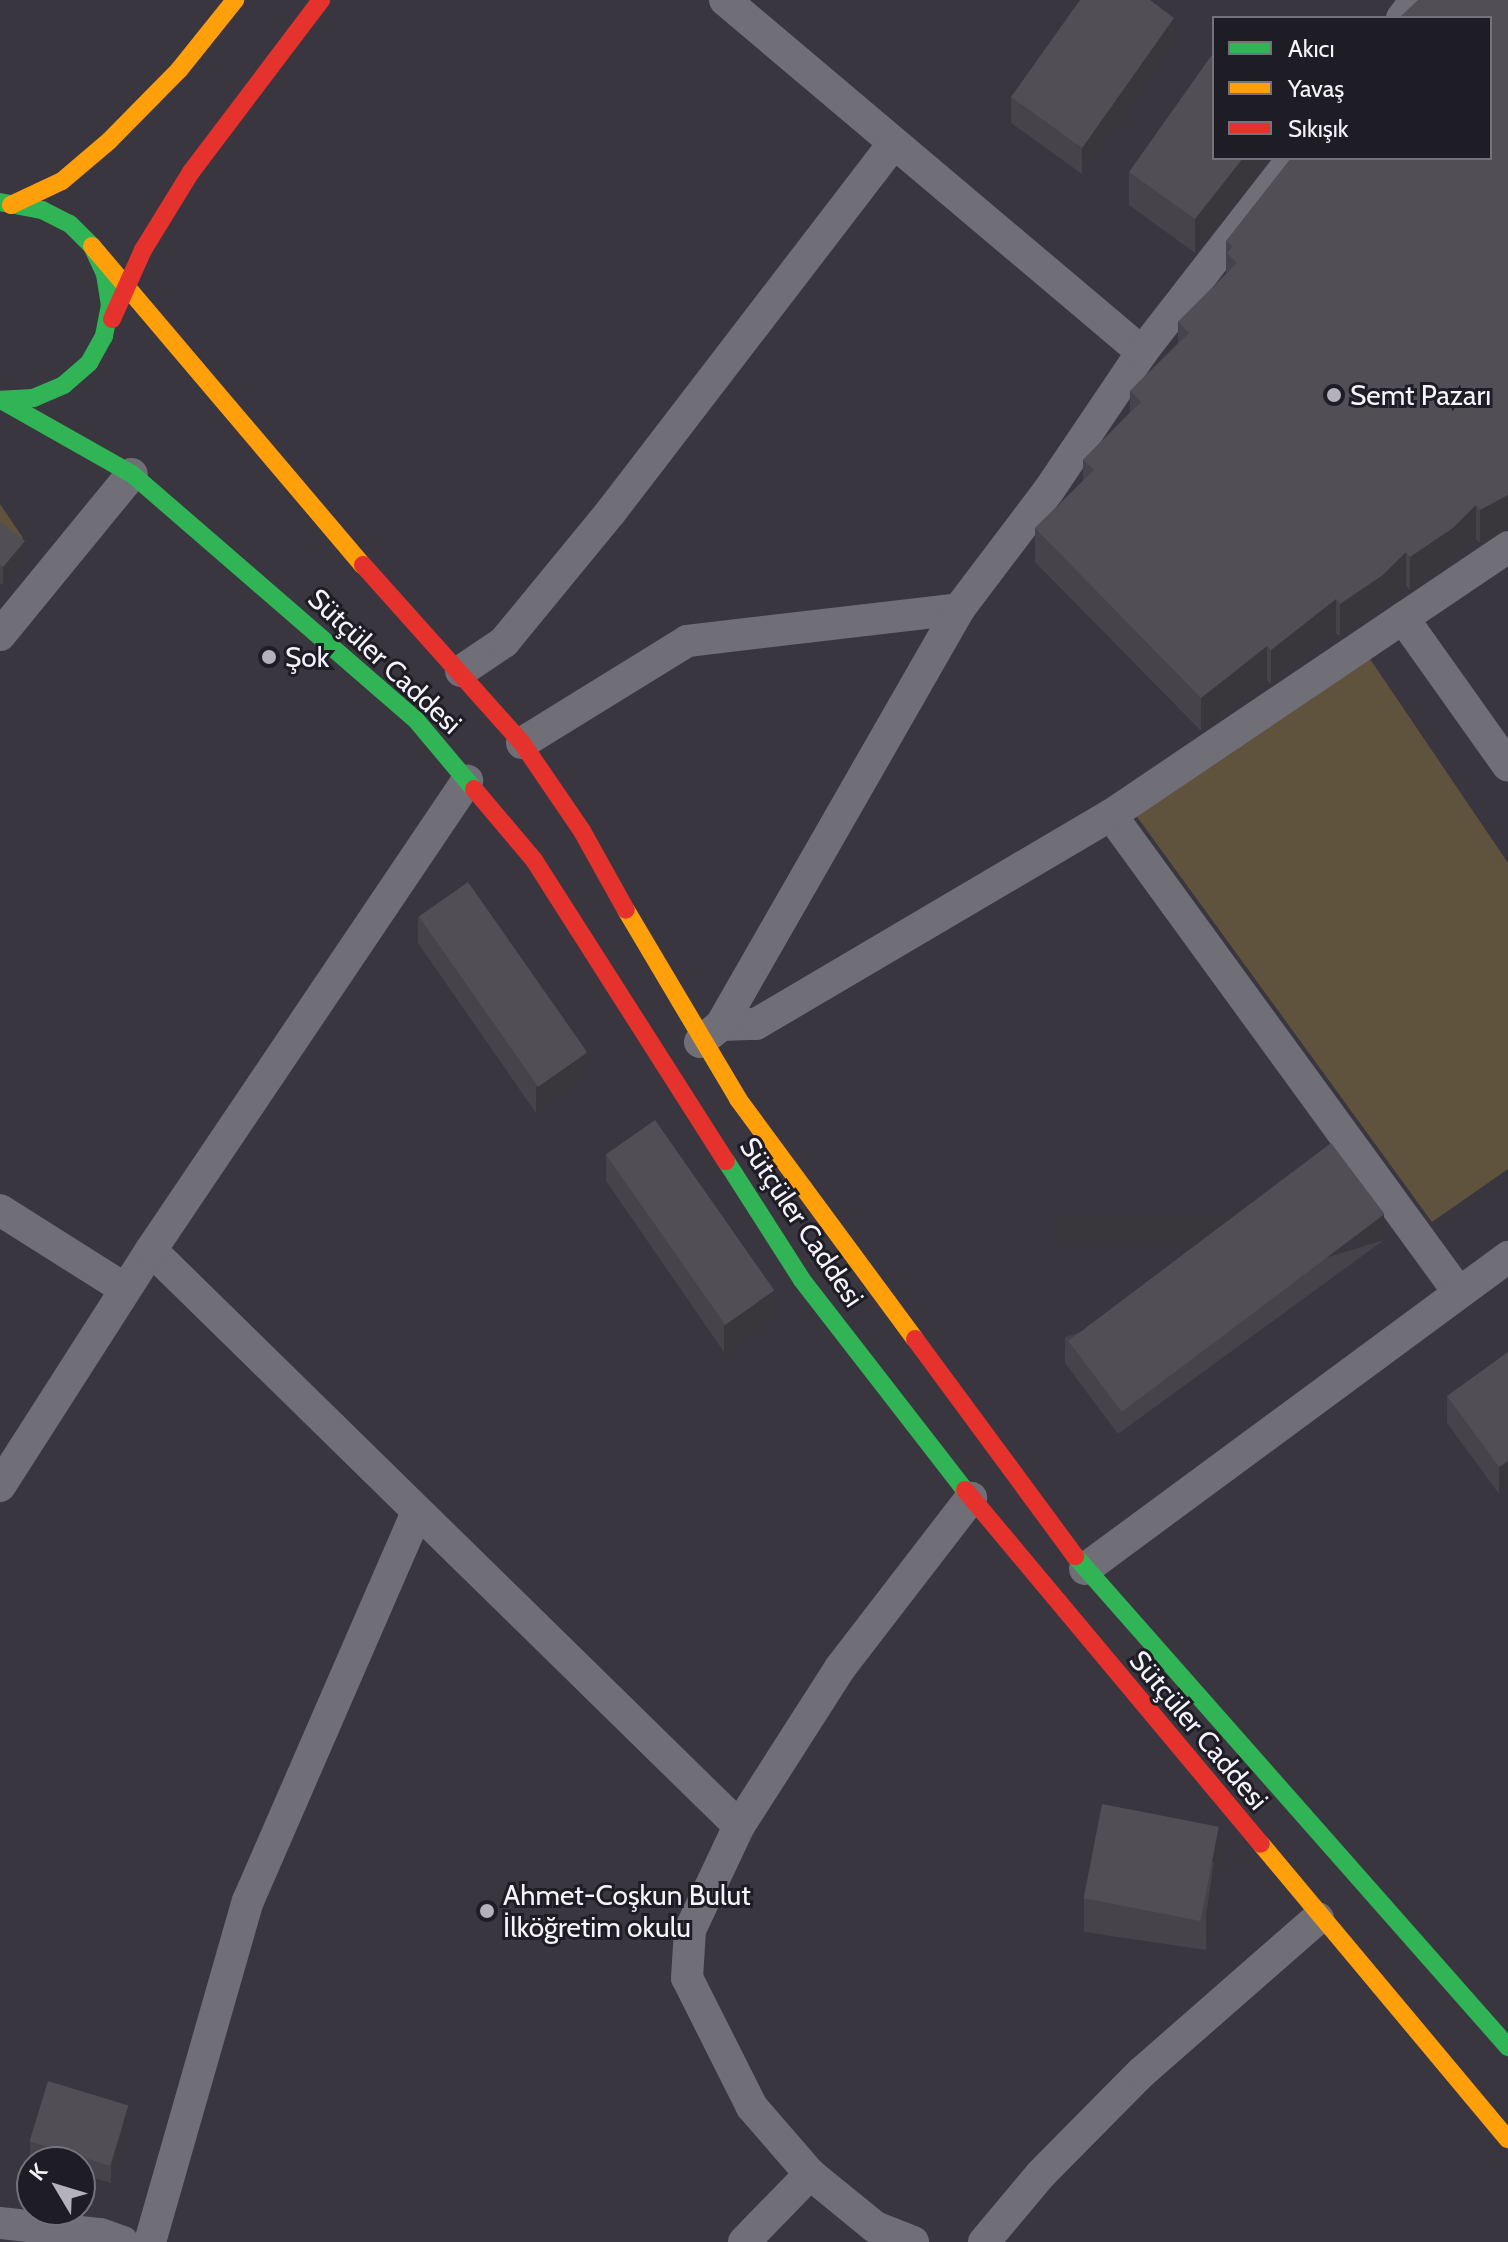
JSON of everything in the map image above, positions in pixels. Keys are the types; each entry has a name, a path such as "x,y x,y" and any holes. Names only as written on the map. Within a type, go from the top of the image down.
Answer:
{"main road":[{"path":"4,205 62,181 109,141 179,70 235,0"},
{"path":"3,404 34,398 64,385 89,363 126,287 191,172 321,0"},
{"name":"Sütçüler Caddesi","path":"4,205 56,217 92,246 333,532 461,671 522,743 582,831 843,1246 1085,1569 1508,2047"},
{"path":"92,246 105,274 110,305 104,336"},
{"name":"Sütçüler Caddesi","path":"3,404 132,474 416,720 534,860 802,1280 971,1498 1318,1918 1508,2139"}],"street":[{"path":"725,0 1142,352"},
{"path":"1404,16 1416,0"},
{"path":"461,671 504,642 600,525 894,143"},
{"path":"710,1034 959,609 1049,490 1142,352 1291,160"},
{"path":"0,635 132,474"},
{"path":"710,1034 756,1024 1111,815 1508,547"},
{"path":"522,743 687,641 959,609"},
{"path":"1403,618 1508,766"},
{"path":"0,1486 125,1289 467,781"},
{"path":"1111,815 1459,1293"},
{"path":"0,1210 125,1289"},
{"path":"151,1250 739,1826"},
{"path":"1085,1569 1508,1257"},
{"path":"913,2242 875,2227 810,2174 752,2107 687,1978 690,1930 739,1826 840,1668 971,1498"},
{"path":"150,2242 248,1901 417,1513"},
{"path":"984,2242 1041,2174 1141,2073 1318,1918"},
{"path":"744,2242 810,2174"},
{"path":"0,2223 100,2234 123,2242"}],"shaded area":[{"path":"0,504 23,538 0,568"},
{"path":"1366,653 1508,863 1508,1169 1432,1222 1135,814"}],"building":[{"path":"1080,0 1150,0 1174,18 1082,148 1011,97"},
{"name":"Semt Pazarı","path":"1418,0 1508,0 1508,495 1480,510 1476,505 1453,528 1410,557 1406,552 1383,575 1340,604 1336,599 1271,650 1267,646 1201,698 1035,528 1094,470 1083,460 1141,402 1130,391 1189,333 1178,322 1237,263 1227,253 1233,246 1226,241 1289,160 1492,160 1492,16 1401,16"},
{"path":"1212,55 1212,160 1241,160 1195,219 1129,172"},
{"path":"0,522 25,541 3,567 0,565"},
{"path":"468,882 587,1052 538,1087 419,916"},
{"path":"655,1120 774,1290 725,1325 606,1154"},
{"path":"1331,1143 1385,1214 1122,1412 1068,1341"},
{"path":"1508,1352 1508,1461 1499,1467 1447,1396"},
{"path":"1102,1804 1219,1827 1200,1921 1084,1898"},
{"path":"48,2081 128,2106 110,2166 96,2162 96,2146 45,2146 30,2141"}],"traffic: fast":[{"path":"0,202 42,210 70,224 92,246 105,274 110,305 104,336 89,363 64,385 34,398 0,400"},
{"path":"1,400 132,474 416,720 474,789"},
{"path":"726,1161 802,1280 965,1490"},
{"path":"1075,1556 1508,2047"}],"traffic: slow":[{"path":"11,205 62,181 109,141 179,70 235,0"},
{"path":"92,246 363,565"},
{"path":"626,910 738,1099 915,1339"},
{"path":"1261,1844 1508,2139"}],"traffic: jam":[{"path":"112,319 143,250 191,172 321,0"},
{"path":"363,565 522,743 582,831 626,910"},
{"path":"474,789 534,860 726,1161"},
{"path":"915,1339 1075,1556"},
{"path":"965,1490 1261,1844"}],"place":[{"name":"Semt Pazarı","path":"1334,395"},
{"name":"Şok","path":"269,657"},
{"name":"Ahmet-Coşkun Bulut İlköğretim okulu","path":"487,1911"}]}
